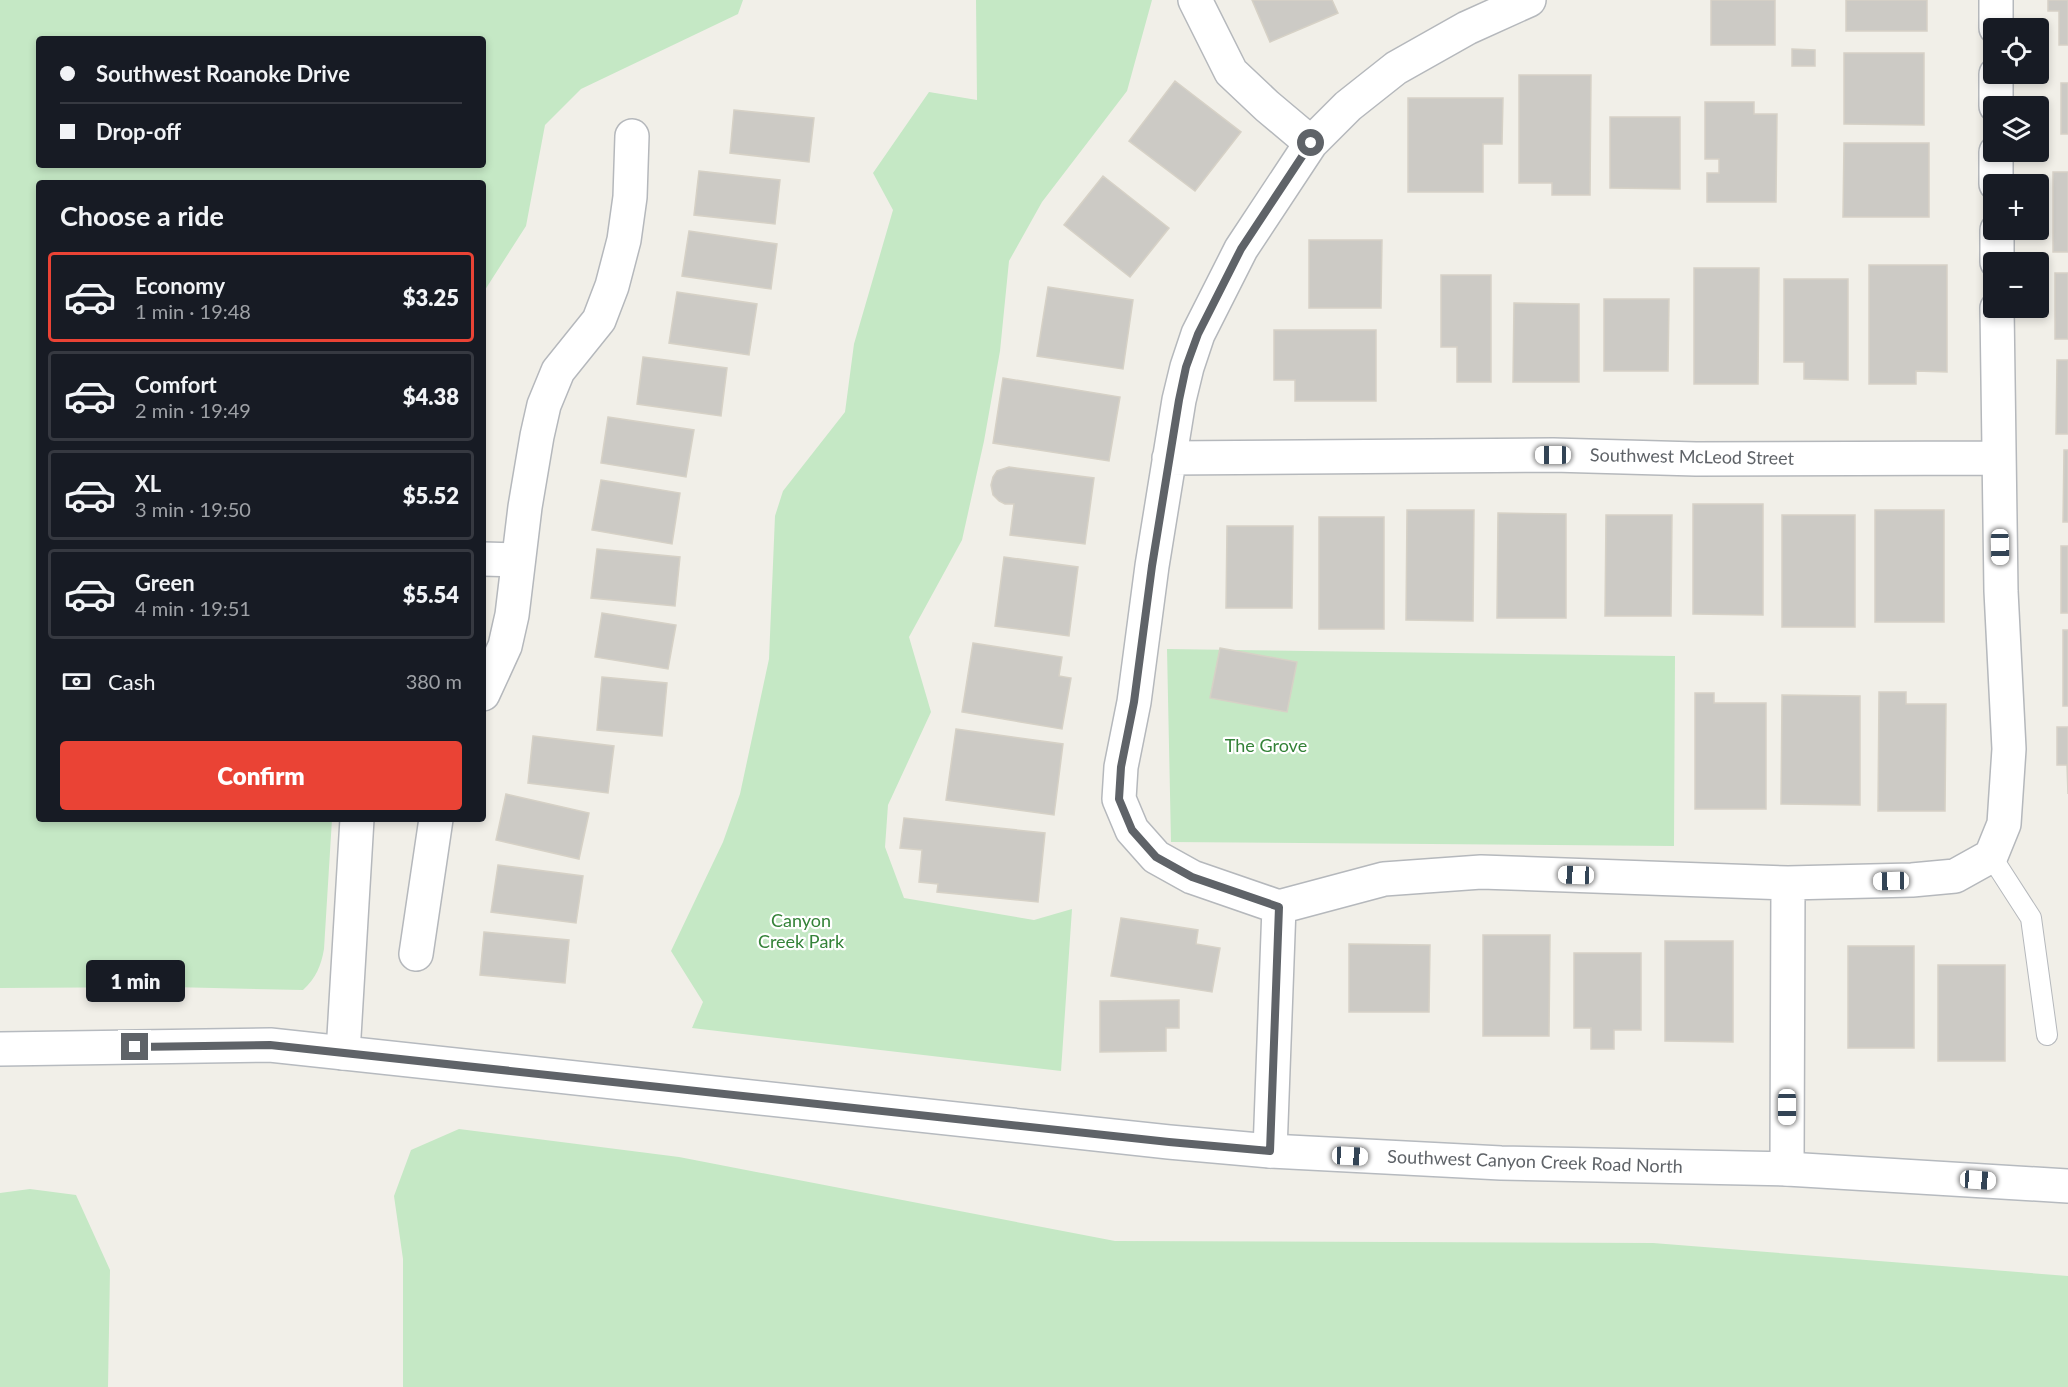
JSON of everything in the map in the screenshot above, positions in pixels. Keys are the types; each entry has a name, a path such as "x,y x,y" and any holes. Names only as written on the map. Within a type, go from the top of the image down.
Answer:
{"street":[{"path":"1195,0 1231,72 1311,143"},
{"path":"1529,0 1467,28 1396,68 1348,106 1311,143 1241,249 1198,334 1186,367 1179,400 1152,566 1134,702 1121,767 1119,799 1132,830 1156,857 1192,877 1279,907 1384,879 1480,872 1788,883 1912,880 1955,876 1991,856 2004,824 2009,748 2001,591 1997,318"},
{"path":"1996,0 1996,18"},
{"path":"486,687 505,646 512,615 518,560 544,405 558,371 599,320 612,286 624,240 630,197 632,136"},
{"name":"Southwest McLeod Street","path":"1169,458 1553,455 1696,459 1999,458"},
{"path":"486,559 518,560"},
{"path":"343,1053 357,822"},
{"path":"416,954 436,822"},
{"path":"1787,1169 1788,883"},
{"path":"1270,1151 1279,907"},
{"name":"Southwest Canyon Creek Road North","path":"0,1049 270,1045 1157,1141 1270,1151 1501,1163 1787,1169 2068,1186"}],"lane":[{"path":"1991,856 2031,918 2048,1035"}],"green space":[{"path":"0,0 743,0 738,14 581,89 545,125 526,226 486,288 486,180 36,180 36,822 332,822 324,949 317,971 303,990 171,987 0,988"},
{"name":"Canyon Creek Park","path":"976,0 1152,0 1127,91 1042,202 1009,261 1000,351 984,441 962,540 909,637 931,712 888,805 885,847 904,898 1034,920 1072,909 1061,1071 692,1028 703,1002 671,951 723,842 740,794 769,659 775,516 783,491 845,412 854,344 893,210 873,173 929,92 977,100"},
{"name":"The Grove","path":"1167,649 1675,656 1674,846 1171,842"},
{"path":"459,1129 679,1157 1115,1241 1653,1243 2068,1276 2068,1387 403,1387 403,1259 394,1196 411,1150"},
{"path":"30,1189 76,1195 110,1270 108,1387 0,1387 0,1193"}],"building":[{"path":"1252,0 1332,0 1338,13 1270,42"},
{"path":"1711,0 1775,0 1775,45 1711,45"},
{"path":"1846,0 1927,0 1927,31 1846,31"},
{"path":"2048,0 2068,0 2068,45 2059,45 2059,11 2048,11"},
{"path":"1792,49 1815,50 1815,66 1792,66"},
{"path":"1844,53 1924,53 1924,125 1844,124"},
{"path":"1519,75 1591,75 1590,195 1552,195 1552,183 1519,183"},
{"path":"1175,81 1241,132 1195,191 1129,141"},
{"path":"2061,83 2068,83 2068,134 2061,134"},
{"path":"1408,98 1503,98 1502,144 1483,144 1483,192 1408,192"},
{"path":"1705,102 1754,102 1754,114 1777,114 1776,202 1707,202 1707,173 1719,173 1719,159 1705,159"},
{"path":"734,110 814,118 809,162 730,153"},
{"path":"1610,117 1680,117 1680,189 1610,188"},
{"path":"1844,143 1929,143 1929,217 1843,217"},
{"path":"699,171 780,180 775,224 694,215"},
{"path":"2053,172 2068,172 2068,252 2053,252"},
{"path":"1103,176 1169,228 1130,277 1064,225"},
{"path":"689,231 777,244 771,289 682,276"},
{"path":"1309,240 1382,240 1381,308 1309,308"},
{"path":"1869,265 1947,265 1947,372 1916,371 1916,384 1869,384"},
{"path":"1694,268 1759,268 1758,384 1694,384"},
{"path":"2055,273 2068,273 2068,339 2055,339"},
{"path":"1441,275 1491,275 1491,382 1457,382 1457,347 1441,347"},
{"path":"1784,279 1848,279 1848,380 1804,379 1804,362 1784,362"},
{"path":"1048,287 1133,300 1123,369 1037,356"},
{"path":"677,292 757,304 749,355 669,343"},
{"path":"1604,299 1669,299 1668,371 1604,371"},
{"path":"1514,303 1579,304 1579,382 1513,382"},
{"path":"1274,330 1376,330 1376,401 1295,401 1295,380 1274,380"},
{"path":"643,357 727,368 721,416 637,404"},
{"path":"2057,360 2068,360 2068,434 2056,434"},
{"path":"1003,378 1120,397 1109,461 993,443"},
{"path":"608,417 694,430 686,477 601,463"},
{"path":"2064,450 2068,450 2068,522 2063,522"},
{"path":"1009,467 1094,478 1085,544 1010,535 1014,504 999,501 993,495 991,485 997,471"},
{"path":"601,480 680,493 672,544 592,530"},
{"path":"1693,504 1763,504 1763,615 1693,614"},
{"path":"1407,510 1474,510 1473,621 1406,620"},
{"path":"1875,510 1944,510 1944,622 1875,622"},
{"path":"1498,513 1566,514 1566,618 1497,618"},
{"path":"1606,515 1672,515 1671,616 1605,616"},
{"path":"1782,515 1855,515 1855,627 1782,627"},
{"path":"1319,517 1384,517 1384,629 1319,629"},
{"path":"1227,526 1293,526 1292,608 1226,608"},
{"path":"2061,546 2068,546 2068,613 2061,613"},
{"path":"597,549 680,557 675,606 591,598"},
{"path":"1004,557 1078,567 1069,636 995,626"},
{"path":"602,613 676,625 668,669 595,657"},
{"path":"2063,630 2068,630 2068,706 2063,706"},
{"path":"973,643 1062,657 1059,676 1071,678 1062,729 962,712"},
{"path":"1220,648 1297,662 1287,712 1210,698"},
{"path":"602,677 667,683 662,736 597,730"},
{"path":"1879,692 1906,692 1906,704 1946,704 1945,811 1878,811"},
{"path":"1695,693 1714,693 1714,703 1766,703 1766,809 1695,809"},
{"path":"1782,695 1860,696 1860,805 1781,804"},
{"path":"2057,727 2068,727 2068,794 2067,765 2057,765"},
{"path":"956,729 1063,744 1054,815 946,800"},
{"path":"533,736 614,746 608,793 528,783"},
{"path":"506,794 589,813 579,859 496,840"},
{"path":"904,818 1045,833 1038,902 937,892 938,884 919,882 922,850 900,848"},
{"path":"498,865 583,876 576,923 491,912"},
{"path":"1121,918 1198,930 1196,944 1220,948 1212,992 1111,976"},
{"path":"484,932 569,940 565,983 480,975"},
{"path":"1483,935 1550,935 1549,1036 1483,1036"},
{"path":"1665,941 1733,941 1733,1042 1665,1041"},
{"path":"1349,944 1430,945 1429,1012 1349,1012"},
{"path":"1848,946 1914,946 1914,1048 1848,1048"},
{"path":"1574,953 1641,953 1641,1030 1614,1030 1614,1049 1591,1049 1591,1028 1574,1028"},
{"path":"1938,965 2005,965 2005,1061 1938,1061"},
{"path":"1179,1000 1179,1028 1166,1028 1166,1051 1100,1052 1100,1001"}],"route":[{"path":"135,1047 270,1045 1270,1151 1279,907 1192,877 1156,857 1132,830 1119,799 1121,767 1134,702 1152,566 1186,367 1198,334 1241,249 1311,143"}]}
